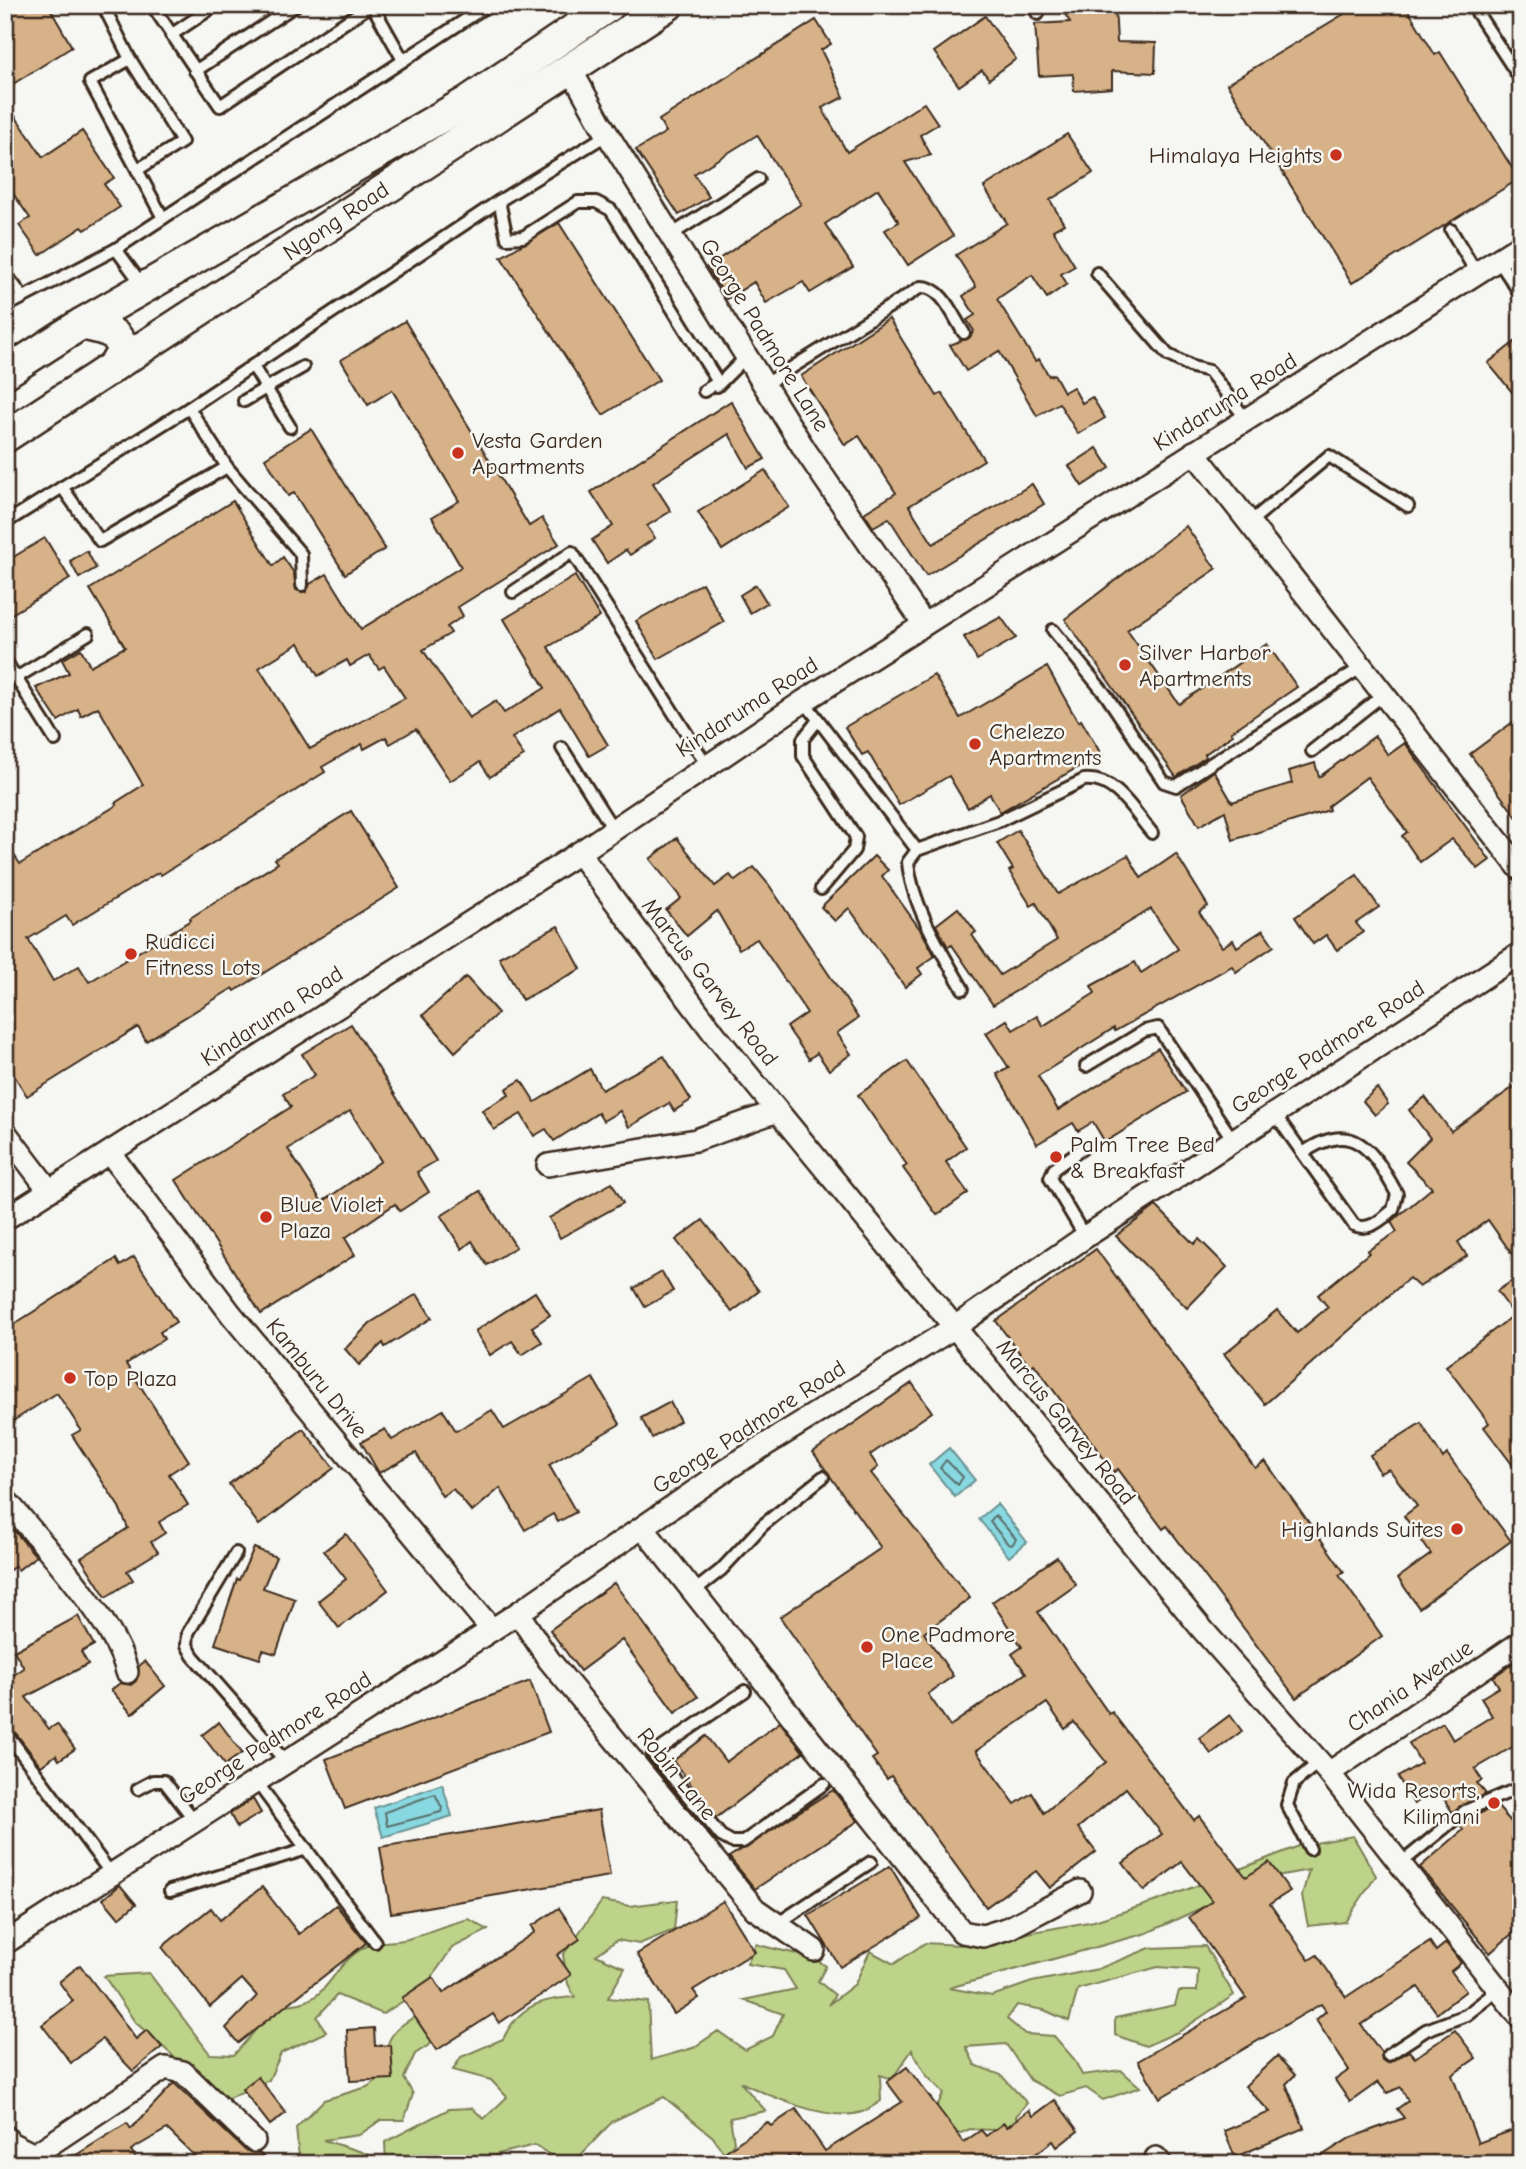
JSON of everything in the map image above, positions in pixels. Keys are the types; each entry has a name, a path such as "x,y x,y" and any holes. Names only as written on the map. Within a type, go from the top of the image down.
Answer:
{"main road":[{"name":"Ngong Road","path":"5,373 81,324 146,290 467,102 610,5"},
{"name":"Ngong Road","path":"5,437 668,5"},
{"path":"81,324 115,333 119,338 120,357 109,370"}],"street":[{"name":"George Padmore Lane","path":"570,68 804,450 924,624"},
{"name":"Kindaruma Road","path":"5,1219 313,1020 579,853 706,764 804,701 1521,245"},
{"path":"1194,452 1521,870"},
{"name":"Marcus Garvey Road","path":"579,853 716,1036 1202,1629 1324,1767 1521,2018"},
{"name":"George Padmore Road","path":"5,1943 492,1630 733,1465 955,1327 1085,1237 1521,953"},
{"path":"548,1165 696,1140 777,1111"},
{"path":"5,1132 49,1190"},
{"name":"Kamburu Drive","path":"110,1153 231,1314 492,1630"},
{"path":"5,1499 75,1582 121,1653 127,1672"},
{"path":"643,1528 962,1932 983,1936 1009,1928 1080,1891"},
{"name":"Robin Lane","path":"518,1613 549,1660 644,1759 755,1909 814,1950"},
{"name":"Chania Avenue","path":"1324,1767 1521,1642"},
{"path":"5,2136 33,2161 165,2068 183,2072 254,2141"}],"lane":[{"path":"103,5 130,59 183,142 137,170"},
{"path":"152,5 220,106 371,5 403,60"},
{"path":"171,35 216,5"},
{"path":"195,71 296,5"},
{"path":"5,307 116,249 488,5"},
{"path":"1472,5 1521,80"},
{"path":"130,59 90,82 163,218"},
{"path":"5,523 189,408 499,201 608,134"},
{"path":"671,234 758,179"},
{"path":"499,201 507,238 523,237 578,202 596,202 611,210 719,382 718,386 746,357"},
{"path":"1451,230 1477,274"},
{"path":"116,249 146,290"},
{"path":"1498,260 1521,295"},
{"path":"5,273 23,297"},
{"path":"1097,273 1168,355 1209,371 1246,419"},
{"path":"764,385 921,287 930,286 937,291 964,333"},
{"path":"253,366 290,427"},
{"path":"244,401 303,366"},
{"path":"704,391 719,382"},
{"path":"189,408 227,467 301,554 302,584"},
{"path":"1249,523 1329,456 1408,506"},
{"path":"62,487 100,541 227,467"},
{"path":"513,592 572,552 706,764"},
{"path":"1053,630 1106,695 1164,782 1176,786 1362,667"},
{"path":"16,678 88,634"},
{"path":"5,660 55,740"},
{"path":"1312,751 1384,694"},
{"path":"804,701 918,850"},
{"path":"818,720 803,739 803,756 856,837 854,850 821,889"},
{"path":"562,748 613,830"},
{"path":"963,989 941,952 910,882 908,862 918,850 999,821 1084,780 1098,779 1112,786 1152,833"},
{"path":"1086,1066 1144,1031 1158,1028 1233,1140"},
{"path":"1274,1113 1354,1225 1362,1229 1371,1226 1393,1210 1396,1194 1360,1142 1349,1137 1323,1139 1303,1153"},
{"path":"1083,1148 1054,1170 1050,1178 1085,1237"},
{"path":"693,1592 727,1564 763,1525 823,1477"},
{"path":"236,1553 188,1633 187,1645 193,1656 285,1761"},
{"path":"745,1691 644,1759 721,1836 732,1842 743,1842 824,1784"},
{"path":"5,1736 13,1742 111,1875"},
{"path":"1310,1849 1287,1805 1294,1783 1324,1767"},
{"path":"256,1780 375,1942"},
{"path":"138,1789 153,1781 164,1781 195,1821"},
{"path":"1399,1865 1465,1811 1521,1787"},
{"path":"170,1891 307,1849"},
{"path":"777,1924 871,1862"},
{"path":"1388,2054 1426,2030 1466,2015 1498,1990"}],"green space":[{"path":"1353,1836 1376,1876 1345,1922 1308,1926 1302,1896 1309,1870 1266,1878 1147,1933 949,1988 992,1996 1032,1982 1098,1969 1150,1948 1205,1946 1234,1995 1180,2031 1146,2046 1115,2035 1115,2018 1175,2005 1179,1991 1197,1991 1198,1970 1158,1967 1078,1989 1069,2021 1044,2010 1017,2005 1007,2019 1025,2034 1054,2036 1074,2059 1082,2075 1121,2070 1140,2087 1103,2100 1086,2088 1060,2096 1030,2080 1006,2044 966,2047 975,2065 1001,2075 1027,2103 1016,2116 1016,2131 970,2129 950,2138 933,2113 944,2093 926,2075 912,2050 892,2079 880,2075 881,2101 862,2112 833,2114 817,2111 783,2101 740,2082 766,2111 730,2118 734,2142 725,2155 713,2137 664,2097 613,2121 576,2160 553,2157 535,2145 498,2154 481,2164 386,2164 385,2142 449,2109 472,2108 484,2119 507,2097 491,2080 453,2070 461,2057 503,2039 516,2019 532,2006 575,1997 568,1984 563,1955 602,1901 630,1906 677,1900 674,1930 639,1944 617,1940 596,1955 625,1968 608,1998 648,2002 651,2060 693,2048 718,2031 745,2050 773,2036 783,2014 744,2000 796,1989 784,1970 747,1964 756,1944 802,1956 826,1966 818,1981 835,1995 828,2005 855,1984 870,1951 894,1964 925,1943 960,1945 1094,1921 1160,1900 1299,1846"},
{"path":"469,1919 488,1930 452,1948 425,1987 383,2014 337,1995 317,2017 326,2032 281,2053 269,2080 217,2103 191,2083 172,2055 135,2022 104,1976 149,1973 210,2054 234,2055 277,2005 309,2000 327,1985 352,1956 365,1947 375,1943 408,1939"},
{"path":"429,2008 452,2030 415,2054 404,2078 413,2094 404,2120 381,2120 359,2135 323,2140 362,2152 383,2164 330,2164 299,2157 296,2128 324,2100 367,2087 383,2076 386,2050 393,2034"}],"water":[{"path":"949,1448 975,1480 955,1497 929,1465"},
{"path":"997,1504 1027,1542 1009,1557 979,1519"},
{"path":"442,1784 452,1816 383,1837 374,1808"}],"building":[{"path":"20,5 48,5 72,47 5,89 5,14"},
{"path":"1059,5 1115,5 1117,42 1156,43 1155,73 1112,71 1112,88 1074,91 1073,74 1039,76 1035,24 1070,22"},
{"path":"1359,5 1405,5 1435,55 1440,52 1519,179 1352,283 1227,84"},
{"path":"985,16 1016,59 989,79 982,70 959,86 934,52"},
{"path":"816,20 831,44 821,50 844,97 822,108 847,152 924,103 938,124 920,135 931,155 905,162 953,236 908,265 885,230 899,222 878,189 825,224 853,267 810,293 803,282 766,303 754,282 727,299 707,267 801,204 757,135 694,174 709,197 679,215 636,150 666,132 659,120"},
{"path":"5,101 43,157 82,131 114,178 104,184 120,207 85,230 82,227 40,255 19,225 30,218 5,182"},
{"path":"1067,134 1093,173 1050,200 1064,224 1053,230 1075,266 1061,274 1067,284 1047,298 1032,275 997,299 1035,361 1039,359 1049,376 1054,374 1064,392 1073,387 1082,403 1092,397 1105,418 1078,434 1059,403 1037,416 999,351 966,371 950,345 970,337 974,331 967,320 975,315 963,296 976,287 956,255 1007,223 984,187"},
{"path":"559,223 659,380 603,415 501,257"},
{"path":"889,319 937,396 942,393 984,460 909,506 933,544 1032,484 1044,504 926,576 889,518 873,527 864,513 896,493 859,436 845,445 801,376"},
{"path":"405,321 529,526 542,518 559,544 458,607 463,616 447,627 451,633 423,650 469,718 496,701 504,713 545,688 504,619 575,576 600,617 548,647 608,745 589,756 560,708 512,738 524,756 490,777 480,762 450,781 416,729 390,744 386,737 364,749 362,744 322,767 325,772 161,875 159,872 72,925 66,916 28,939 53,981 79,966 89,982 191,920 190,918 278,863 275,859 351,811 399,888 235,991 233,988 146,1041 138,1027 27,1096 5,1061 5,841 20,864 117,805 115,803 143,785 98,707 81,716 78,709 58,721 36,688 69,673 62,660 81,649 90,666 125,647 90,589 233,501 273,566 283,557 294,573 296,590 306,592 310,584 327,574 361,629 461,567 432,517 459,501 392,390 368,405 341,360","holes":["299,643 318,676 347,660 350,666 369,655 379,669 384,666 405,698 310,749 259,668"]},
{"path":"1521,337 1521,403 1488,363"},
{"path":"731,401 765,459 748,468 729,434 653,483 671,511 647,526 655,538 630,555 626,550 607,563 592,540 613,526 591,492"},
{"path":"311,429 385,549 345,574 294,493 288,496 265,458"},
{"path":"1097,448 1110,468 1082,486 1069,466"},
{"path":"765,470 789,507 722,550 698,512"},
{"name":"Silver Harbor Apartments","path":"1186,526 1216,569 1127,630 1179,704 1267,644 1297,687 1231,732 1233,735 1176,777 1065,619"},
{"path":"45,538 70,579 5,618 5,562"},
{"path":"87,551 96,568 79,578 70,561"},
{"path":"702,583 724,622 658,659 636,621"},
{"path":"756,585 767,603 750,613 740,595"},
{"path":"1001,617 1016,638 977,660 964,637"},
{"name":"Chelezo Apartments","path":"1047,667 1078,722 1081,720 1101,754 1000,812 990,794 968,808 949,776 899,805 868,752 862,755 845,727 934,675 960,718"},
{"path":"1521,716 1521,823 1470,754"},
{"path":"1375,736 1388,755 1405,743 1490,860 1478,869 1452,839 1420,862 1402,836 1407,832 1367,777 1328,806 1329,810 1233,840 1225,811 1199,826 1181,795 1214,771 1232,802 1292,783 1289,771 1315,763 1319,777"},
{"path":"1018,830 1058,894 1128,855 1141,878 1176,854 1208,906 1199,912 1222,947 1233,940 1237,947 1263,930 1274,946 1236,972 1232,966 1115,1031 1114,1028 1038,1076 1058,1110 1158,1048 1186,1092 1105,1142 1093,1122 1078,1131 1073,1123 1037,1144 997,1074 1009,1068 986,1033 1007,1020 1013,1030 1037,1016 1043,1026 1095,993 1091,986 1135,962 1141,973 1178,949 1151,909 993,1005 952,945 948,947 936,925 958,908 976,932 972,935 1000,975 1057,940 1036,903 1031,906 1009,871 1013,869 997,843"},
{"path":"677,838 715,886 730,875 735,881 754,867 769,885 858,1018 837,1033 851,1054 829,1070 817,1053 809,1059 787,1027 807,1013 757,939 739,949 717,911 687,936 666,910 681,898 650,859"},
{"path":"874,856 888,870 882,876 922,932 935,956 918,968 922,974 905,987 849,908 835,921 821,907"},
{"path":"1357,875 1379,907 1356,923 1363,932 1337,950 1326,935 1313,944 1295,917"},
{"path":"558,926 581,969 522,1000 499,957"},
{"path":"466,977 498,1013 455,1052 423,1015"},
{"path":"351,1024 436,1161 417,1172 429,1192 400,1211 395,1204 345,1238 355,1255 261,1314 176,1180 291,1107 283,1094 315,1075 302,1054","holes":["350,1111 381,1161 322,1202 288,1149"]},
{"path":"664,1056 691,1100 674,1111 669,1103 629,1127 620,1111 603,1121 598,1113 554,1141 546,1129 534,1136 521,1114 494,1130 482,1110 509,1095 506,1089 521,1080 535,1102 590,1069 602,1090"},
{"path":"907,1061 966,1147 946,1162 968,1193 937,1215 903,1168 907,1165 858,1095"},
{"path":"1521,1082 1521,1267 1488,1220 1458,1242 1467,1256 1419,1287 1409,1278 1265,1404 1224,1354 1277,1310 1297,1333 1328,1307 1318,1295 1369,1253 1367,1251 1397,1232 1391,1222 1432,1188 1406,1162 1430,1138 1409,1110 1425,1097 1451,1131"},
{"path":"1377,1088 1388,1104 1375,1115 1363,1101"},
{"path":"612,1183 623,1203 560,1238 549,1218"},
{"path":"480,1191 516,1247 487,1265 472,1241 462,1249 441,1216"},
{"path":"1156,1206 1194,1244 1199,1239 1227,1267 1187,1308 1116,1236"},
{"path":"703,1220 759,1291 732,1312 676,1240"},
{"path":"1096,1249 1255,1468 1265,1461 1344,1572 1339,1575 1382,1636 1296,1698 1167,1526 1163,1529 1118,1469 1114,1472 1034,1364 1030,1367 996,1321"},
{"name":"Top Plaza","path":"134,1257 176,1322 160,1332 164,1339 126,1364 189,1461 169,1474 188,1505 159,1522 165,1533 151,1542 158,1552 127,1571 133,1580 106,1597 81,1558 128,1528 119,1507 72,1435 81,1430 57,1393 5,1426 5,1330 116,1259 120,1266"},
{"path":"662,1272 673,1291 645,1307 634,1288"},
{"path":"1521,1275 1521,1476 1484,1427 1489,1423 1446,1366 1514,1315 1497,1291"},
{"path":"535,1292 550,1315 532,1327 542,1342 522,1355 512,1341 490,1355 475,1331"},
{"path":"417,1294 432,1318 385,1347 383,1343 359,1365 345,1349 370,1323"},
{"path":"593,1378 620,1424 549,1465 576,1512 558,1522 553,1514 525,1530 500,1488 472,1512 453,1489 442,1496 416,1453 379,1473 361,1442 385,1429 392,1440 443,1410 456,1431 492,1410 504,1429"},
{"path":"912,1383 932,1412 870,1455 878,1467 871,1473 970,1598 924,1633 953,1676 928,1694 950,1726 1026,1673 1012,1654 1022,1647 992,1602 1057,1557 1076,1585 1038,1612 1109,1714 1112,1712 1194,1820 1199,1816 1246,1877 1269,1862 1290,1891 1270,1904 1309,1960 1317,1955 1346,1997 1430,1942 1436,1951 1446,1943 1461,1963 1451,1971 1466,1991 1437,2013 1418,1987 1361,2025 1381,2052 1382,2060 1388,2063 1409,2051 1415,2058 1455,2030 1476,2058 1452,2075 1478,2143 1513,2130 1521,2150 1521,2164 1309,2164 1350,2138 1404,2118 1397,2109 1408,2101 1401,2087 1387,2093 1378,2082 1350,2102 1335,2080 1349,2070 1316,2020 1326,2011 1321,2004 1160,2098 1138,2061 1246,1998 1189,1917 1212,1901 1182,1862 1144,1891 1123,1863 1162,1834 1126,1788 1078,1828 1096,1852 1050,1888 1036,1871 986,1907 891,1776 887,1779 872,1759 877,1756 780,1617 881,1548 813,1452","holes":["1047,1703 1065,1729 1074,1722 1106,1762 1044,1813 1032,1793 1015,1804 976,1751"]},
{"path":"670,1402 680,1421 652,1438 641,1418"},
{"name":"Highlands Suites","path":"1421,1423 1443,1458 1447,1454 1511,1541 1419,1608 1398,1578 1431,1554 1404,1516 1417,1506 1389,1469 1380,1473 1370,1455"},
{"path":"303,1429 334,1468 259,1525 229,1484"},
{"path":"5,1520 36,1556 18,1570 15,1566 5,1574"},
{"path":"346,1534 388,1590 339,1628 318,1601 346,1579 324,1551"},
{"path":"254,1548 276,1557 263,1588 295,1599 276,1654 263,1650 260,1659 215,1644 237,1579 239,1580"},
{"path":"614,1583 698,1697 675,1713 622,1640 580,1671 550,1630"},
{"path":"78,1616 94,1645 81,1652 88,1664 26,1697 49,1729 57,1724 75,1749 59,1760 56,1755 41,1766 5,1719 5,1667 12,1676 24,1668 14,1651"},
{"path":"1521,1658 1521,1742 1475,1769 1482,1780 1477,1783 1486,1794 1452,1812 1438,1789 1414,1804 1398,1777 1421,1763 1409,1743 1443,1723 1453,1740 1492,1716 1481,1698 1499,1687 1493,1677"},
{"path":"145,1661 165,1686 132,1714 111,1690 120,1683 131,1685 136,1681 139,1666"},
{"path":"530,1681 549,1732 345,1809 326,1759"},
{"path":"1230,1715 1242,1731 1211,1754 1199,1738"},
{"path":"219,1722 242,1753 225,1765 202,1735"},
{"path":"780,1722 803,1752 716,1818 673,1761 706,1736 726,1762"},
{"path":"833,1790 858,1821 755,1889 729,1857"},
{"path":"253,1799 261,1813 237,1827 230,1814"},
{"path":"1497,1806 1521,1833 1521,1926 1490,1953 1420,1867 1463,1830 1460,1825 1469,1818"},
{"path":"599,1810 610,1876 391,1913 380,1847"},
{"path":"890,1866 921,1918 840,1967 808,1915"},
{"path":"120,1885 136,1904 119,1918 103,1899"},
{"path":"262,1887 299,1934 336,1905 366,1943 238,2043 226,2028 257,1996 242,1979 210,2007 162,1947 211,1908 220,1920"},
{"path":"723,1901 755,1952 693,1990 699,1998 674,2014 637,1954"},
{"path":"559,1908 580,1939 557,1955 571,1975 499,2023 493,2014 437,2050 402,1998 433,1977 443,1993 535,1932 532,1926"},
{"path":"80,1965 136,2039 147,2030 162,2047 133,2071 102,2039 71,2063 42,2025 73,2001 59,1982"},
{"path":"374,2028 375,2046 391,2045 393,2079 350,2081 347,2030"},
{"path":"1277,2056 1295,2075 1286,2084 1304,2128 1235,2157 1224,2131 1270,2112 1245,2086"},
{"path":"907,2067 964,2142 981,2130 986,2136 1004,2123 1007,2127 1029,2110 1033,2116 1055,2100 1078,2131 1057,2147 1053,2141 1029,2159 1025,2153 1011,2164 806,2164 800,2154 792,2160 789,2156 777,2164 708,2164 767,2122 771,2126 796,2109 825,2151 902,2102 887,2082"},
{"path":"258,2077 286,2113 270,2125 242,2089"},
{"path":"174,2083 245,2150 259,2153 271,2164 203,2164 167,2129 131,2150 139,2164 62,2164 127,2123 131,2129"}],"place":[{"name":"Himalaya Heights","path":"1336,155"},
{"name":"Vesta Garden Apartments","path":"458,453"},
{"name":"Silver Harbor Apartments","path":"1125,665"},
{"name":"Chelezo Apartments","path":"975,744"},
{"name":"Rudicci Fitness Lots","path":"131,954"},
{"name":"Palm Tree Bed & Breakfast","path":"1056,1157"},
{"name":"Blue Violet Plaza","path":"266,1217"},
{"name":"Top Plaza","path":"70,1378"},
{"name":"Highlands Suites","path":"1457,1529"},
{"name":"One Padmore Place","path":"867,1647"},
{"name":"Wida Resorts, Kilimani","path":"1494,1803"}]}
